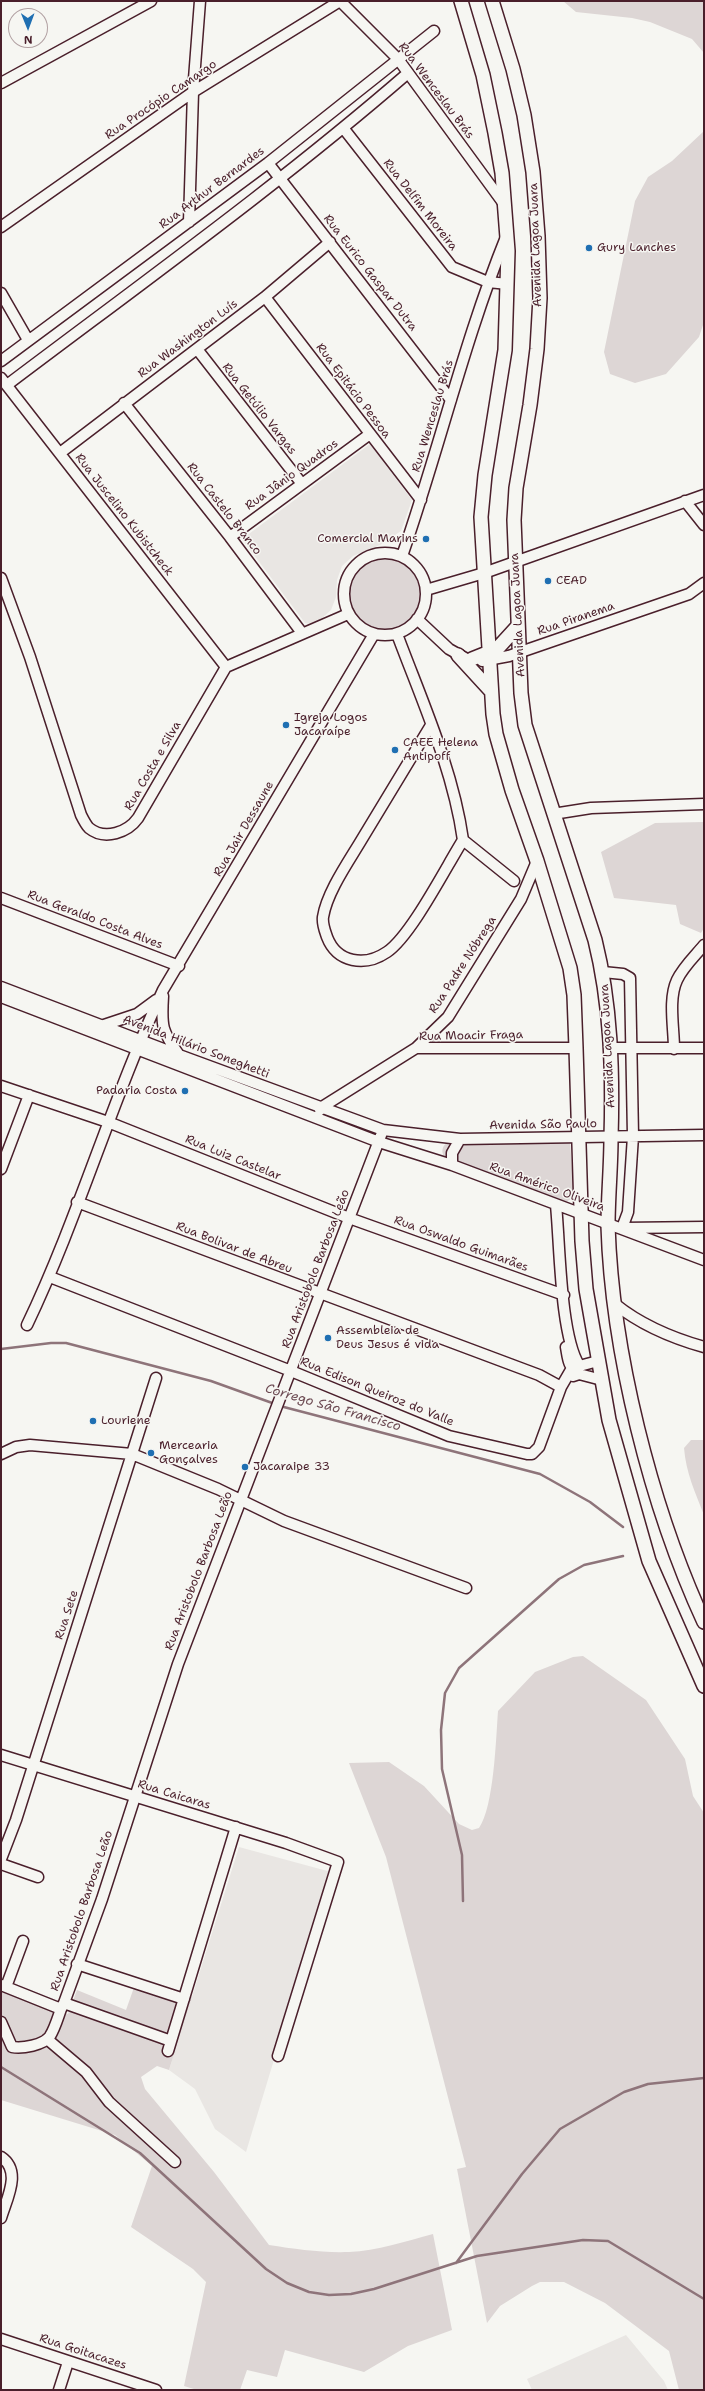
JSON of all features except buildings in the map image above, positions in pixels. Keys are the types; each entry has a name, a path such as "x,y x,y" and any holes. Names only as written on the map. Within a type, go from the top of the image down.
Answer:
{"main road":[{"path":"461,1 483,75 495,133 507,235 508,284 505,350 482,503 484,573 491,691 496,734 570,968 574,995 580,1214 586,1289 598,1361 618,1454 649,1560 704,1686"},
{"name":"Avenida Lagoa Juara","path":"492,1 513,69 524,115 534,172 538,236 540,298 530,405 516,488 515,561 525,725 595,940 603,972 610,1048 612,1136 608,1223 615,1304 629,1387 652,1479 685,1577 704,1622"},
{"path":"472,659 490,657 509,639 518,626"},
{"path":"458,656 491,691"}],"street":[{"path":"1,83 151,1"},
{"path":"189,222 193,92 200,1"},
{"name":"Rua Procópio Camargo","path":"1,227 193,92 340,1"},
{"name":"Rua Wenceslau Brás","path":"340,1 398,59 504,204"},
{"name":"Rua Arthur Bernardes","path":"1,361 268,163 434,31"},
{"path":"4,382 280,179 344,129 408,73"},
{"name":"Rua Delfim Moreira","path":"344,129 446,260 458,270 488,282"},
{"name":"Rua Eurico Gaspar Dutra","path":"268,163 451,400"},
{"name":"Rua Wenceslau Brás","path":"402,556 421,500 488,282 507,235"},
{"name":"Rua Washington Luís","path":"60,453 265,297 330,242"},
{"path":"488,282 508,284"},
{"path":"1,293 28,340"},
{"name":"Rua Epitácio Pessoa","path":"265,297 421,500"},
{"name":"Rua Getúlio Vargas","path":"197,349 302,484"},
{"name":"Rua Juscelino Kubistcheck","path":"4,382 226,667"},
{"name":"Rua Castelo Branco","path":"124,403 230,537 302,633"},
{"name":"Rua Jânio Quadros","path":"230,537 370,434"},
{"path":"426,590 484,573 704,495"},
{"path":"685,501 704,525"},
{"path":"381,554 402,556 418,570 426,590 424,608 417,619 410,627 397,634 374,634 354,622 348,614 344,603 343,590 346,578 353,567 369,556 381,554"},
{"name":"Rua Costa e Silva","path":"1,578 27,649 81,815 88,828 99,833 110,834 122,831 132,826 226,667"},
{"name":"Rua Piranema","path":"490,657 520,652 689,594 703,587"},
{"path":"226,667 348,614"},
{"path":"417,619 458,656 472,659"},
{"name":"Rua Jair Dessaune","path":"27,1325 50,1277 76,1202 138,1044 162,993 374,634"},
{"path":"397,634 431,725 458,810 463,840 403,937 392,947 373,959 362,961 351,960 339,955 330,944 324,928 326,907 342,873 431,725"},
{"path":"553,814 591,808 704,804"},
{"path":"463,840 514,881"},
{"name":"Rua Padre Nóbrega","path":"416,1048 448,1017 528,887 537,861"},
{"name":"Rua Geraldo Costa Alves","path":"1,898 179,966"},
{"path":"674,1049 673,996 676,982 681,972 704,945"},
{"path":"603,972 623,974 630,978 630,1048 633,1136 628,1212 622,1228 704,1227"},
{"name":"Avenida Hilário Soneghetti","path":"1,987 104,1025 138,1044 179,1055 236,1082 379,1142"},
{"path":"104,1025 131,1017 146,1010 162,993"},
{"path":"162,993 162,1027 165,1036 179,1055"},
{"name":"Avenida Hilário Soneghetti","path":"1,997 138,1044 236,1082 322,1107 383,1130"},
{"name":"Rua Moacir Fraga","path":"322,1107 416,1048 576,1048"},
{"path":"610,1048 704,1048"},
{"name":"Rua Luiz Castelar","path":"1,1086 108,1122 349,1218"},
{"path":"1,1169 28,1095"},
{"path":"317,1117 322,1107"},
{"name":"Avenida São Paulo","path":"383,1130 460,1140 704,1135"},
{"name":"Rua Aristobolo Barbosa Leão","path":"3,1986 44,2002 62,2006 102,1899 178,1664 240,1499 283,1394 319,1294 383,1130"},
{"path":"452,1165 452,1153 460,1140"},
{"name":"Rua Américo Oliveira","path":"379,1142 452,1165 580,1214 622,1228 636,1236 704,1260"},
{"name":"Rua Bolivar de Abreu","path":"76,1202 540,1376 561,1386"},
{"path":"556,1205 568,1334 577,1369"},
{"name":"Rua Oswaldo Guimarães","path":"349,1218 564,1295"},
{"name":"Rua Edison Queiroz do Valle","path":"50,1277 291,1371 449,1436 527,1454 532,1454 540,1448 561,1386"},
{"path":"615,1304 633,1319 687,1342 704,1347"},
{"path":"561,1386 577,1369 598,1361"},
{"path":"577,1369 602,1380"},
{"name":"Rua Sete","path":"1,1859 16,1820 156,1378"},
{"path":"1,1454 16,1447 30,1445 132,1454 240,1499 284,1521 466,1588"},
{"name":"Rua Caicaras","path":"1,1755 236,1827 338,1862 278,2056"},
{"path":"168,2052 236,1827"},
{"path":"1,1864 38,1877"},
{"path":"3,1986 23,1941"},
{"path":"77,1964 184,1999"},
{"path":"1,2022 12,2047 28,2047 47,2039 62,2006 171,2041"},
{"path":"47,2039 86,2072 109,2102 175,2162"},
{"path":"1,2157 8,2162 12,2172 12,2182 1,2218"},
{"name":"Rua Goitacazes","path":"1,2339 156,2390"},
{"path":"59,2390 68,2362"}],"shaded area":[{"path":"563,1 704,1 704,53 692,39 650,22 632,18 576,12"},
{"path":"704,131 704,322 699,337 666,374 635,383 610,374 604,352 635,201 648,177 672,161"},
{"path":"370,444 412,500 401,531 380,545 353,556 342,566 337,580 336,597 331,610 320,620 310,624 305,623 242,539"},
{"path":"384,558 404,564 414,574 420,594 414,614 404,624 384,630 364,624 354,614 348,594 354,574 364,564"},
{"path":"704,822 704,928 701,933 680,924 676,905 614,898 601,852 655,823"},
{"path":"570,1141 574,1197 566,1202 444,1157 443,1153 444,1146 449,1142"},
{"path":"691,1440 704,1440 704,1515 691,1482 685,1457 684,1448"},
{"path":"583,1656 646,1700 685,1759 693,1796 704,1813 704,2390 679,2390 669,2351 605,2303 564,2282 540,2282 532,2286 500,2306 487,2323 457,2169 466,2167 386,1857 349,1763 389,1762 424,1786 459,1824 472,1830 479,1828 488,1805 491,1789 498,1711 535,1672 573,1657"},
{"path":"239,1847 331,1872 246,2152 215,2129 195,2089 169,2070"},
{"path":"137,1979 192,1997 169,2070 157,2066 141,2077 145,2089 214,2172 269,2245 319,2251 349,2252 381,2248 433,2234 452,2330 408,2346 364,2372 285,2350 277,2377 247,2370 240,2390 197,2390 184,2386 206,2282 193,2269 131,2227 152,2166 115,2135 1,2100 1,1988 68,2014 77,1990 126,2010"},
{"path":"626,2335 664,2381 668,2390 532,2390 527,2379"}],"waterway":[{"name":"Corrego São Francisco","path":"1,1349 51,1343 66,1343 211,1381 275,1404"},
{"name":"Corrego São Francisco","path":"280,1406 540,1474 590,1502 623,1527"},
{"path":"463,1901 462,1855 442,1769 441,1730 445,1693 459,1668 559,1579 584,1565 623,1556"},
{"path":"1,2067 140,2153 266,2269 287,2283 309,2292 329,2295 351,2294 374,2289 477,2256 583,2240 608,2241 704,2299"},
{"path":"456,2263 522,2174 560,2129 624,2092 648,2084 704,2078"}],"place":[{"name":"Gury Lanches","path":"589,248"},
{"name":"Comercial Marins","path":"426,539"},
{"name":"CEAD","path":"548,581"},
{"name":"Igreja Logos Jacaraípe","path":"286,725"},
{"name":"CAEE Helena Antipoff","path":"395,750"},
{"name":"Padaria Costa","path":"185,1091"},
{"name":"Assembleia de Deus Jesus é vida","path":"328,1338"},
{"name":"Louriene","path":"93,1421"},
{"name":"Mercearia Gonçalves","path":"151,1453"},
{"name":"Jacaraipe 33","path":"245,1467"}]}
